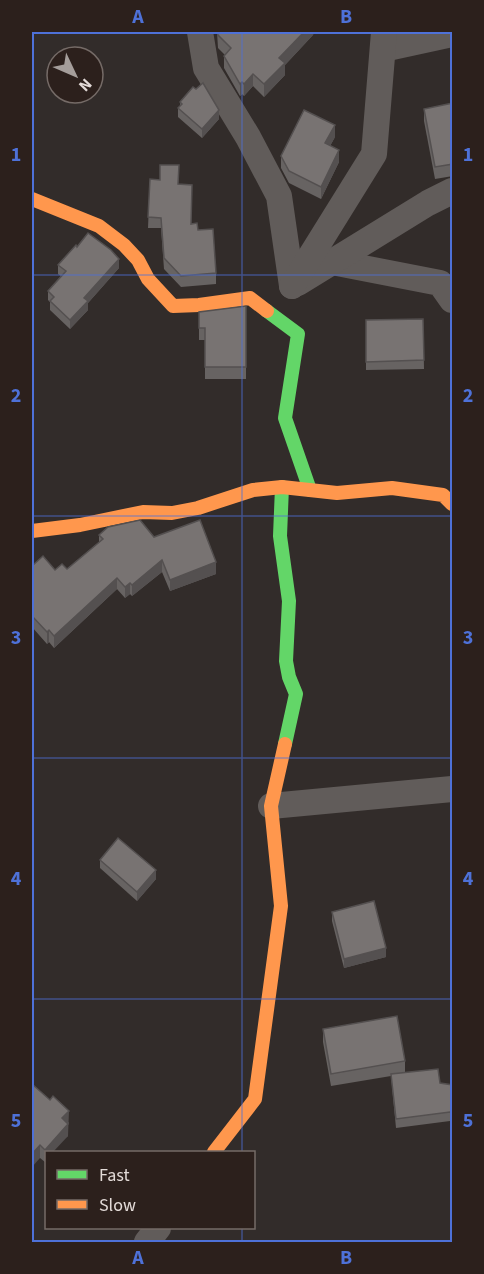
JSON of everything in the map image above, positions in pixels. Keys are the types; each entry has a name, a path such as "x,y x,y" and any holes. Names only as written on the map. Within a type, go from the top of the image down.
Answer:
{"street":[{"path":"200,32 206,68 248,137 279,196 292,286"},
{"path":"292,286 374,154 384,40 453,34"},
{"path":"292,286 428,203 453,191"},
{"path":"32,199 99,226 124,245 138,260 148,279 173,306 250,298 298,334 285,418 310,490"},
{"path":"332,262 440,282 453,300"},
{"path":"215,1151 255,1099 281,906 271,806 296,694 286,661 289,601 280,536 282,487"},
{"path":"32,531 80,525 143,512 172,513 198,508 253,490 282,487 337,493 392,488 443,495 453,504"},
{"path":"271,806 453,789"},
{"path":"147,1242 157,1229"}],"building":[{"path":"217,32 304,32 279,58 285,63 264,84 253,74 244,84 242,82 240,84 224,56 231,48"},
{"path":"203,83 219,110 202,129 178,108 182,104 180,102 193,87 196,89"},
{"path":"453,103 453,164 435,167 424,109"},
{"path":"304,110 335,125 325,143 339,150 321,187 289,171 281,156"},
{"path":"160,165 179,165 178,184 192,185 191,224 197,223 198,230 213,229 216,273 181,276 164,258 161,218 148,217 150,179 160,180"},
{"path":"88,233 119,259 84,298 88,301 70,320 50,301 54,297 48,291 66,271 58,265"},
{"path":"246,306 246,367 205,367 205,328 199,328 199,312"},
{"path":"423,319 424,360 366,362 366,320"},
{"path":"140,520 154,537 200,520 216,562 170,580 162,560 132,585 130,583 125,587 117,578 54,636 49,630 47,632 32,616 32,566 43,556 55,570 62,564 67,569 103,539 99,535 108,527"},
{"path":"118,838 156,870 137,892 100,860"},
{"path":"374,901 386,948 344,959 332,912"},
{"path":"397,1016 405,1061 331,1074 323,1029"},
{"path":"438,1069 440,1083 453,1085 453,1113 396,1119 391,1074"},
{"path":"32,1084 50,1100 53,1096 69,1111 62,1118 68,1124 45,1150 40,1145 32,1154"}],"traffic: fast":[{"path":"267,311 298,334 285,418 310,490"},
{"path":"282,487 280,536 289,601 286,661 296,694 285,744"}],"traffic: slow":[{"path":"32,199 99,226 124,245 138,260 148,279 173,306 250,298 267,311"},
{"path":"32,531 80,525 143,512 172,513 198,508 253,490 282,487 337,493 392,488 443,495 452,504"},
{"path":"215,1151 255,1099 281,906 271,806 285,744"}]}
